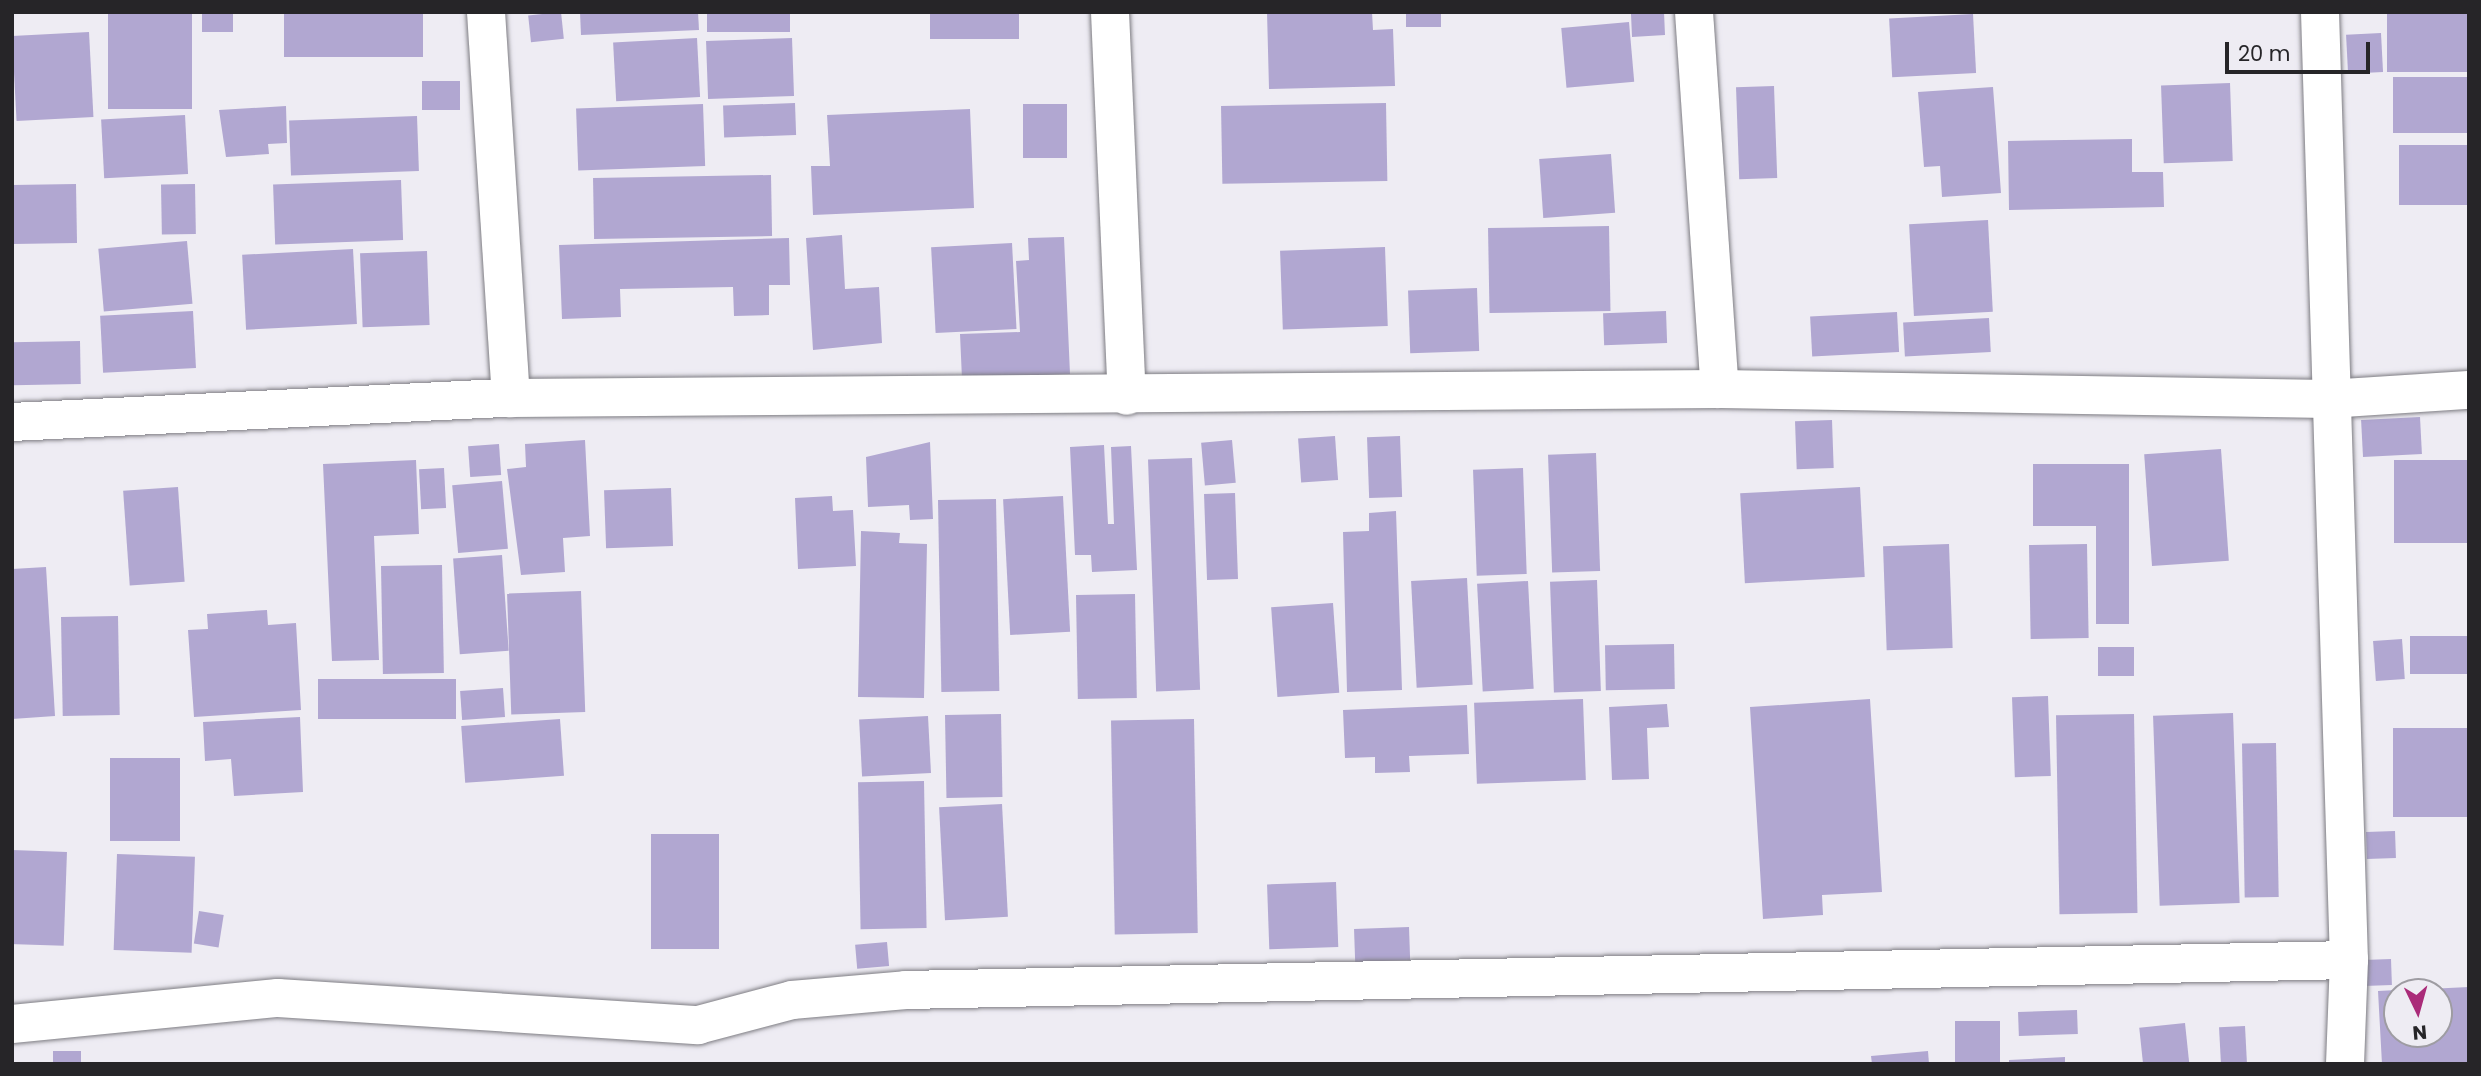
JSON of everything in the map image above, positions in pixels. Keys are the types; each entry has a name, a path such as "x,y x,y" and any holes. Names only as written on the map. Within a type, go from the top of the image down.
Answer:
{"street":[{"path":"486,12 511,398"},
{"path":"1110,12 1127,396"},
{"path":"1694,12 1720,389"},
{"path":"2320,12 2328,399 2348,960 2345,1064"},
{"path":"12,422 511,398 1127,396 1720,389 2328,399 2469,390"},
{"path":"12,1024 278,998 698,1025 792,1000 906,990 2348,960"}],"building":[{"path":"108,12 192,12 192,109 108,109"},
{"path":"202,12 233,12 233,32 202,32"},
{"path":"284,12 423,12 423,57 284,57"},
{"path":"561,12 564,39 531,42 528,15"},
{"path":"580,12 698,12 699,30 581,35"},
{"path":"707,12 790,12 790,32 707,32"},
{"path":"930,12 1019,12 1019,39 930,39"},
{"path":"1267,12 1372,12 1373,30 1393,29 1395,86 1269,89"},
{"path":"1406,12 1441,12 1441,27 1406,27"},
{"path":"1625,12 1664,12 1665,35 1632,37 1631,14"},
{"path":"2387,12 2469,12 2469,72 2387,72"},
{"path":"1973,14 1976,73 1892,77 1889,18"},
{"path":"1629,22 1634,82 1566,88 1561,28"},
{"path":"89,32 93,117 17,121 12,36"},
{"path":"2381,33 2383,72 2348,74 2346,35"},
{"path":"697,38 700,97 616,101 613,42"},
{"path":"792,38 794,96 708,99 706,41"},
{"path":"2393,77 2469,77 2469,133 2393,133"},
{"path":"422,81 460,81 460,110 422,110"},
{"path":"2230,83 2233,161 2164,163 2161,85"},
{"path":"1774,86 1777,178 1739,179 1736,87"},
{"path":"1993,87 2001,193 1942,197 1940,166 1924,167 1918,92"},
{"path":"795,103 796,135 724,137 723,106"},
{"path":"1386,103 1387,181 1222,184 1221,106"},
{"path":"703,104 705,166 578,170 576,108"},
{"path":"1023,104 1067,104 1067,158 1023,158"},
{"path":"286,106 287,143 268,144 269,154 226,157 219,110"},
{"path":"970,109 974,208 813,215 811,166 830,166 827,115"},
{"path":"185,115 188,174 104,178 101,119"},
{"path":"417,116 419,171 291,175 289,120"},
{"path":"2132,139 2132,172 2163,172 2164,207 2009,210 2008,141"},
{"path":"2399,145 2469,145 2469,205 2399,205"},
{"path":"1611,154 1615,213 1543,218 1539,159"},
{"path":"771,175 772,236 594,239 593,178"},
{"path":"401,180 403,240 275,244 273,184"},
{"path":"76,184 77,243 13,244 12,185"},
{"path":"195,184 196,234 162,235 161,185"},
{"path":"1988,220 1993,312 1914,316 1909,224"},
{"path":"1609,226 1610,311 1490,313 1488,228"},
{"path":"842,235 845,289 879,287 882,343 813,350 806,238"},
{"path":"1064,237 1070,374 962,379 960,334 1020,332 1016,261 1029,260 1028,238"},
{"path":"789,238 790,285 769,285 769,315 734,316 733,287 620,289 621,317 562,319 559,245"},
{"path":"187,241 192,304 104,312 98,249"},
{"path":"1012,243 1017,329 936,333 931,247"},
{"path":"1385,247 1388,326 1283,330 1280,251"},
{"path":"353,249 357,324 246,330 242,255"},
{"path":"427,251 430,325 363,327 360,253"},
{"path":"1477,288 1479,351 1410,353 1408,290"},
{"path":"193,311 196,368 103,373 100,316"},
{"path":"1666,311 1667,343 1604,345 1603,313"},
{"path":"1897,312 1899,352 1812,356 1810,317"},
{"path":"1989,318 1991,352 1905,356 1903,323"},
{"path":"80,341 81,384 13,385 12,342"},
{"path":"2420,417 2422,454 2363,457 2361,420"},
{"path":"1832,420 1834,468 1797,469 1795,421"},
{"path":"1335,436 1338,480 1301,482 1298,439"},
{"path":"1400,436 1402,497 1369,498 1367,437"},
{"path":"585,440 590,536 563,538 565,572 521,575 507,469 526,467 525,444"},
{"path":"1232,440 1236,483 1205,486 1201,443"},
{"path":"930,442 933,519 910,520 909,505 868,507 866,457"},
{"path":"499,444 501,475 470,477 468,446"},
{"path":"1104,445 1108,524 1114,524 1111,447 1131,446 1137,570 1092,572 1091,555 1075,555 1070,447"},
{"path":"2221,449 2229,561 2152,566 2144,454"},
{"path":"1596,453 1600,571 1552,573 1548,455"},
{"path":"1192,458 1200,690 1156,691 1148,460"},
{"path":"416,460 419,534 374,536 379,660 332,661 323,464"},
{"path":"2394,460 2469,460 2469,543 2394,543"},
{"path":"2033,464 2129,464 2129,624 2096,624 2096,526 2033,526"},
{"path":"444,468 446,508 421,509 419,469"},
{"path":"1523,468 1527,574 1477,576 1473,470"},
{"path":"502,481 508,549 458,553 452,485"},
{"path":"178,487 185,582 130,586 123,491"},
{"path":"1860,487 1865,577 1745,583 1740,493"},
{"path":"671,488 673,546 606,548 604,490"},
{"path":"1235,493 1238,579 1207,580 1204,494"},
{"path":"832,496 833,511 853,510 856,566 798,569 795,498"},
{"path":"1063,496 1070,632 1010,635 1003,499"},
{"path":"996,499 999,691 941,692 938,500"},
{"path":"1396,511 1402,690 1347,692 1343,532 1369,531 1369,513"},
{"path":"861,531 900,533 899,543 927,544 924,698 858,697"},
{"path":"1949,544 1953,648 1887,650 1883,546"},
{"path":"2087,544 2089,638 2031,639 2029,545"},
{"path":"502,555 509,651 460,654 453,558"},
{"path":"442,565 444,673 383,674 381,566"},
{"path":"46,567 55,716 12,719 12,569"},
{"path":"1467,578 1473,685 1417,688 1411,581"},
{"path":"1597,580 1601,691 1554,693 1550,582"},
{"path":"1528,581 1534,689 1483,692 1477,584"},
{"path":"581,591 585,712 511,715 507,594"},
{"path":"1135,594 1137,698 1078,699 1076,595"},
{"path":"1333,603 1339,693 1277,697 1271,607"},
{"path":"267,610 268,625 296,623 301,710 194,717 188,630 208,629 207,614"},
{"path":"118,616 120,715 63,716 61,617"},
{"path":"2410,636 2469,636 2469,674 2410,674"},
{"path":"2402,639 2405,679 2376,681 2373,641"},
{"path":"1674,644 1675,689 1606,690 1605,645"},
{"path":"2098,647 2134,647 2134,676 2098,676"},
{"path":"318,679 456,679 456,719 318,719"},
{"path":"503,688 505,717 462,720 460,691"},
{"path":"2048,696 2051,776 2015,777 2012,697"},
{"path":"1583,699 1586,780 1477,784 1474,703"},
{"path":"1870,699 1882,892 1822,895 1823,915 1763,919 1750,707"},
{"path":"1667,704 1669,727 1647,728 1649,779 1612,780 1609,707"},
{"path":"1467,705 1469,754 1409,756 1410,772 1375,773 1375,757 1345,758 1343,710"},
{"path":"2233,713 2240,903 2160,906 2153,716"},
{"path":"1001,714 1002,797 946,798 945,715"},
{"path":"2134,714 2137,913 2059,914 2056,715"},
{"path":"928,716 931,773 862,777 859,720"},
{"path":"300,717 303,792 234,796 231,759 205,761 203,722"},
{"path":"560,719 564,776 465,783 461,726"},
{"path":"1194,719 1198,933 1115,934 1111,720"},
{"path":"2393,728 2469,728 2469,817 2393,817"},
{"path":"2276,743 2279,897 2245,898 2242,744"},
{"path":"110,758 180,758 180,841 110,841"},
{"path":"924,781 927,928 861,929 858,782"},
{"path":"1002,804 1008,917 945,920 939,807"},
{"path":"2395,831 2396,858 2367,859 2366,832"},
{"path":"651,834 719,834 719,949 651,949"},
{"path":"12,850 67,852 64,946 12,944"},
{"path":"117,854 195,857 192,953 114,950"},
{"path":"1336,882 1338,947 1269,949 1267,884"},
{"path":"199,911 224,915 219,948 194,944"},
{"path":"1409,927 1410,960 1355,962 1354,929"},
{"path":"887,942 889,966 857,969 855,945"},
{"path":"2391,959 2392,978 2383,978 2383,985 2350,986 2349,960"},
{"path":"2469,987 2469,1064 2382,1064 2378,991 2383,991 2383,1048 2453,1048 2453,988"},
{"path":"2077,1010 2078,1034 2019,1036 2018,1012"},
{"path":"1955,1021 2000,1021 2000,1064 1955,1064"},
{"path":"2185,1023 2189,1064 2143,1064 2139,1028"},
{"path":"2245,1026 2247,1064 2221,1064 2219,1027"},
{"path":"53,1051 81,1051 81,1064 53,1064"},
{"path":"1928,1051 1929,1064 1872,1064 1871,1056"},
{"path":"2065,1057 2065,1064 2009,1064 2009,1060"}]}
